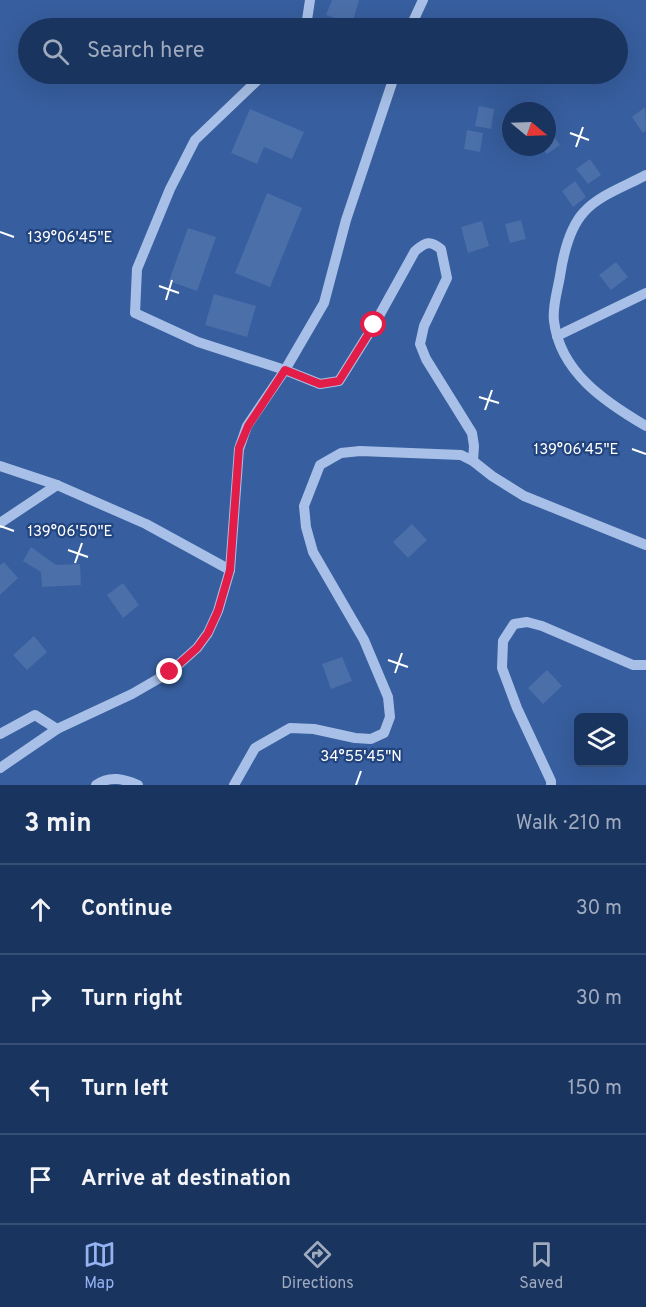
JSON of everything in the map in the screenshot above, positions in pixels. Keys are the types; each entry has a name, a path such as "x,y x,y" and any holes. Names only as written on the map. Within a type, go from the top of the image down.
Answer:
{"street":[{"path":"307,18 310,0"},
{"path":"415,18 423,0"},
{"path":"254,84 195,140 170,189 137,269 135,313 198,342 285,370 320,384 339,381 374,325 415,251 425,243 433,242 441,249 447,278 423,326 420,344 426,359 472,433 474,447 472,461"},
{"path":"0,768 57,729 132,694 170,672 197,648 208,633 218,611 230,570 239,448 248,426 285,370 324,303 346,220 392,84"},
{"path":"646,175 593,203 582,214 574,229 562,264 553,319 564,356 581,379 618,409 646,426"},
{"path":"557,336 646,293"},
{"path":"234,785 255,748 290,728 314,729 355,738 372,739 384,733 390,717 388,697 364,640 313,552 308,535 304,506 320,465 341,453 360,451 461,455 524,496 646,545"},
{"path":"0,466 57,485 146,524 230,570"},
{"path":"0,523 57,485"},
{"path":"551,785 502,668 503,641 514,624 527,622 542,626 633,665 646,664"},
{"path":"0,734 35,715 57,729"},
{"path":"96,785 102,781 121,778 138,785"}],"shaded area":[{"path":"0,0 646,0 646,785 0,785"}],"building":[{"path":"332,0 359,0 354,18 335,18 326,15"},
{"path":"479,106 494,109 491,129 475,126"},
{"path":"645,107 646,130 643,133 632,117"},
{"path":"250,109 304,132 292,159 264,147 257,164 231,153"},
{"path":"467,130 483,133 480,152 464,149"},
{"path":"590,159 601,175 588,184 576,169"},
{"path":"575,181 586,197 573,207 562,191"},
{"path":"267,193 302,208 270,287 235,273"},
{"path":"521,220 526,239 510,243 505,224"},
{"path":"482,221 489,246 468,253 461,227"},
{"path":"188,228 216,237 197,291 169,281"},
{"path":"616,262 628,277 611,290 599,275"},
{"path":"214,294 256,306 247,337 205,325"},
{"path":"412,524 427,540 408,558 393,542"},
{"path":"31,547 56,565 80,564 81,585 42,587 41,572 23,561"},
{"path":"4,562 18,578 0,595 0,565"},
{"path":"123,583 139,605 123,618 107,595"},
{"path":"34,636 47,652 27,670 13,655"},
{"path":"342,657 352,681 331,689 322,664"},
{"path":"547,670 562,686 543,704 528,688"}],"route":[{"path":"170,672 197,648 208,633 218,611 230,570 239,448 248,426 285,370 320,384 339,381 374,325"}]}
